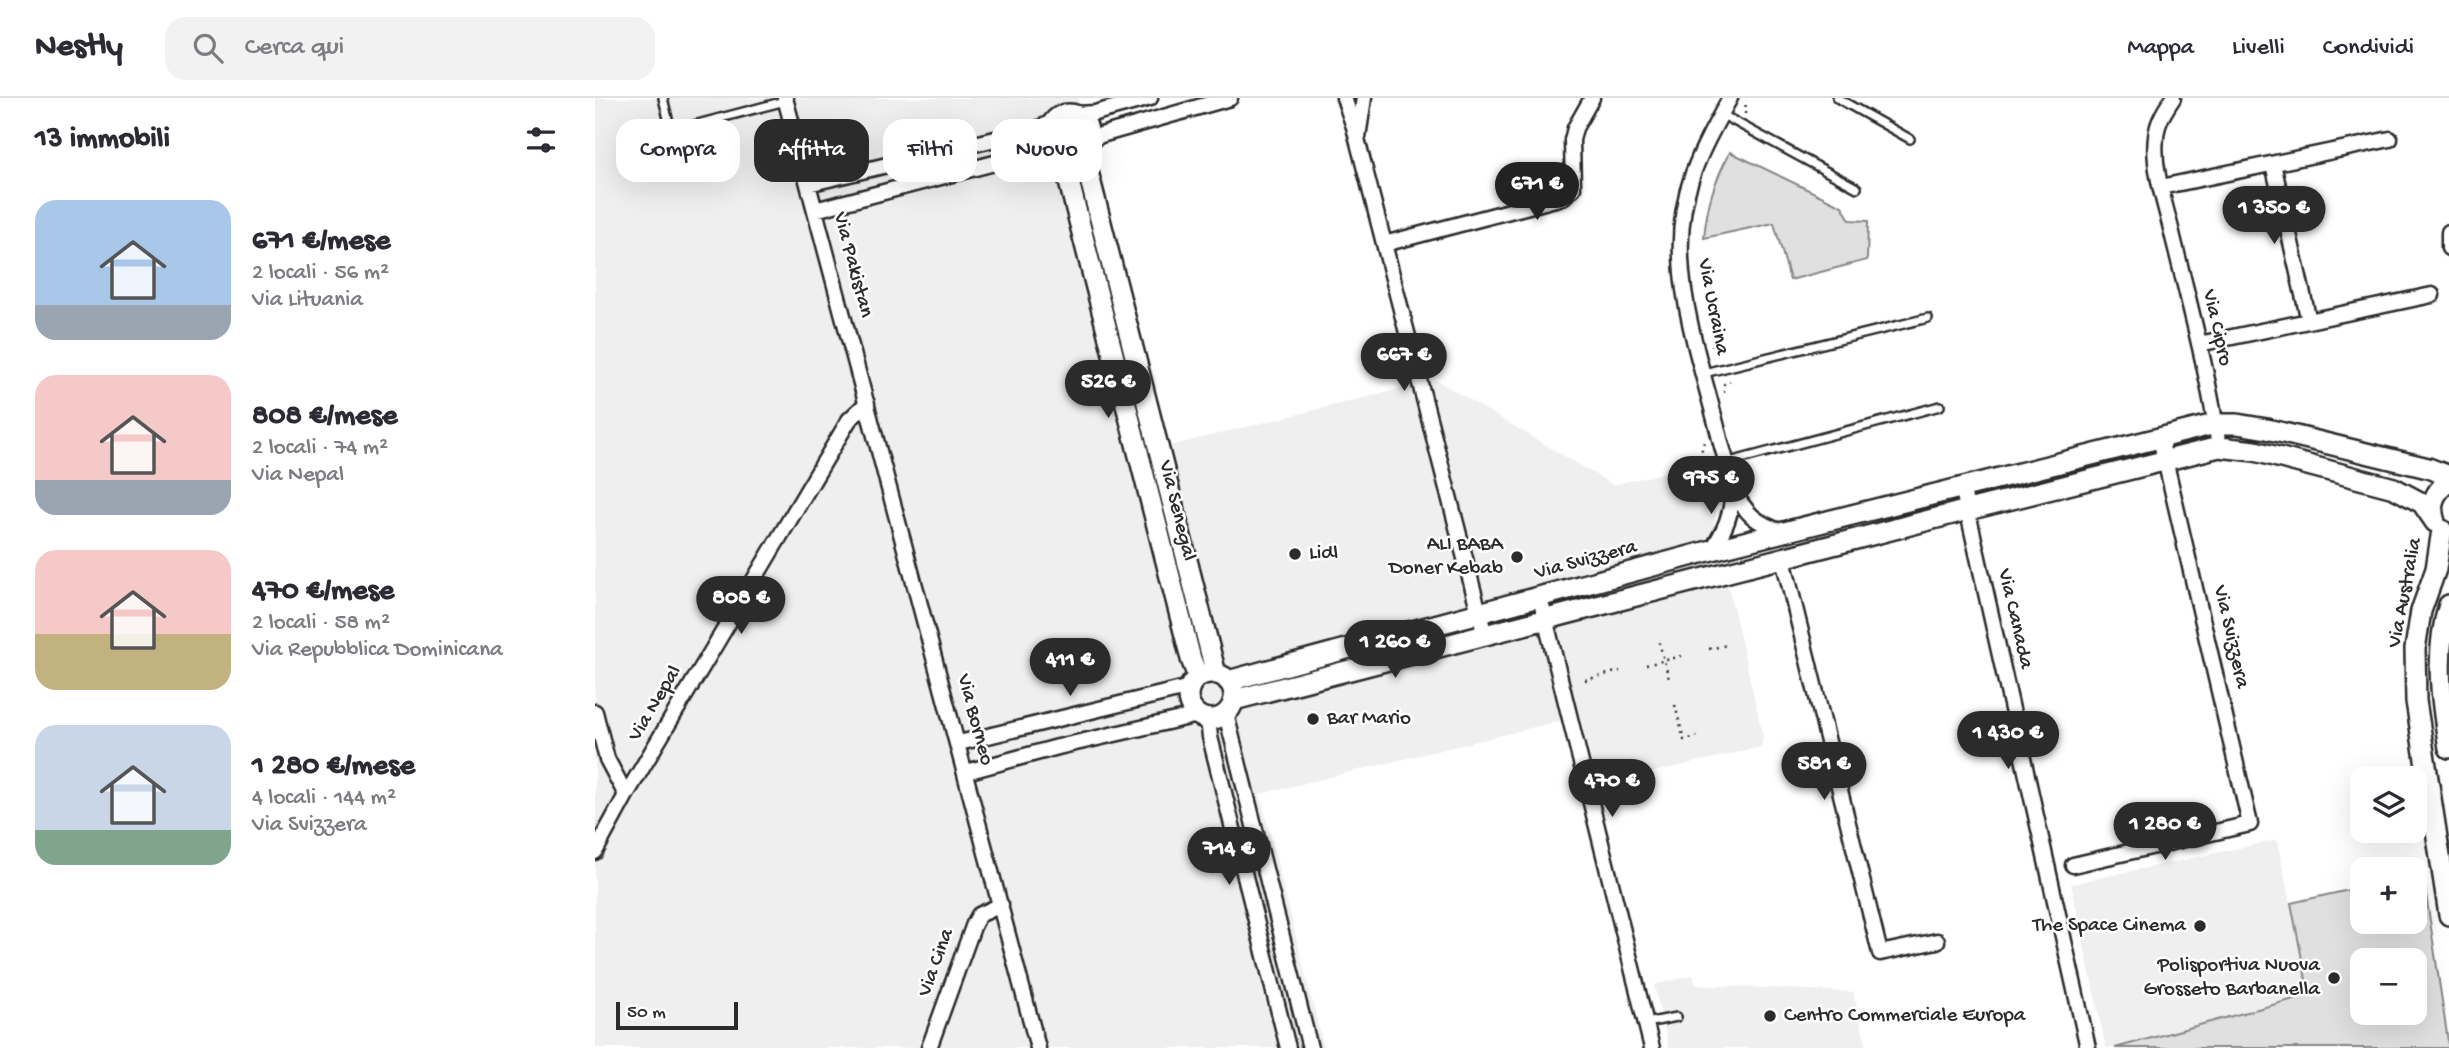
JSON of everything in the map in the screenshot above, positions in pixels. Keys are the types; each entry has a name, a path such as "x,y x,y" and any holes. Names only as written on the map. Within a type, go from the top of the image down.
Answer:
{"main road":[{"path":"1050,98 1065,113"},
{"name":"Via Senegal","path":"1081,182 1208,680"},
{"name":"Via Svizzera","path":"1208,680 1324,655 1712,550 2215,424 2237,424 2267,429 2449,475"},
{"path":"1216,712 1235,693 1208,680 1189,702 1216,712 1329,676 2219,447 2255,451 2394,488 2422,503 2442,529"},
{"name":"Via Australia","path":"2449,481 2435,494 2432,513 2442,529 2436,569 2421,611 2415,649 2416,701 2444,848 2449,915"},
{"name":"Via Australia","path":"2449,605 2439,649 2449,748"}],"street":[{"path":"808,184 1037,129 1065,113 1095,113 1150,98"},
{"path":"1102,135 1230,98"},
{"path":"1344,98 1485,636"},
{"path":"1357,141 1364,98"},
{"path":"1384,244 1568,194 1573,188 1571,156 1575,128 1592,98"},
{"name":"Via Ucraina","path":"1730,98 1695,165 1685,195 1682,222 1683,278 1688,313 1732,489 1753,519 1782,532"},
{"name":"Via Cipro","path":"2173,98 2158,124 2155,139 2161,187 2199,344 2219,447"},
{"name":"Via Pakistan","path":"785,100 867,402"},
{"path":"2161,187 2390,139"},
{"path":"815,210 991,164"},
{"path":"2273,164 2309,321"},
{"path":"2449,232 2449,248"},
{"path":"2199,344 2432,295"},
{"name":"Via Borneo","path":"867,402 1038,1048"},
{"name":"Via Nepal","path":"595,852 626,795 849,421 867,402"},
{"name":"Via Svizzera","path":"2073,865 2250,824 2160,438"},
{"name":"Via Canada","path":"1962,486 2088,1048"},
{"name":"Via Ucraina","path":"1712,550 1729,520 1732,489"},
{"path":"1783,559 1880,953 1937,941"},
{"path":"1540,598 1652,1048"},
{"name":"Via Svizzera","path":"958,743 1208,680"},
{"path":"2416,701 2445,697"},
{"path":"595,712 607,759 626,795"},
{"path":"966,772 1058,747 1216,712"},
{"path":"1216,712 1210,737 1288,1048"},
{"path":"1216,712 1310,1048"},
{"name":"Via Cina","path":"929,1048 974,924 979,915 1001,905"}],"lane":[{"path":"663,98 671,131 785,100"},
{"path":"1837,98 1910,139"},
{"path":"1721,114 1857,188"},
{"path":"1704,373 1928,318"},
{"path":"1726,463 1940,406"},
{"path":"1402,635 1407,656"},
{"path":"1324,655 1329,676"},
{"path":"1646,1023 1677,1017"}],"path":[{"path":"1740,125 1746,108 1746,98"},
{"path":"1710,337 1716,352 1724,357"},
{"path":"1703,432 1704,445 1697,467 1705,493 1717,505"},
{"path":"1659,642 1669,679"},
{"path":"1709,649 1727,645"},
{"path":"1646,665 1682,656"},
{"path":"1585,680 1620,671"},
{"path":"1675,705 1684,740 1697,737"}],"shaded area":[{"path":"595,98 1078,98 1083,119 991,119 991,182 1099,182 1165,447 1436,380 1613,485 1704,463 1716,513 1714,525 1763,736 1761,747 1598,785 1580,716 1260,794 1324,1048 595,1048"},
{"path":"1730,152 1842,206 1850,220 1868,221 1867,260 1790,280 1774,223 1704,238 1712,194"},
{"path":"2277,840 2309,995 2115,1048 2106,1048 2071,884"},
{"name":"Polisportiva Nuova Grosseto Barbanella","path":"2350,890 2350,934 2427,934 2427,901 2449,1048 2115,1048 2309,995 2291,903"},
{"path":"1693,975 1696,985 1853,992 1867,1048 1669,1048 1654,985"}],"place":[{"name":"Lidl","path":"1295,554"},
{"name":"ALI BABA Doner Kebab","path":"1517,557"},
{"name":"Bar Mario","path":"1313,719"},
{"name":"The Space Cinema","path":"2200,926"},
{"name":"Polisportiva Nuova Grosseto Barbanella","path":"2334,978"},
{"name":"Centro Commerciale Europa","path":"1770,1016"}]}
